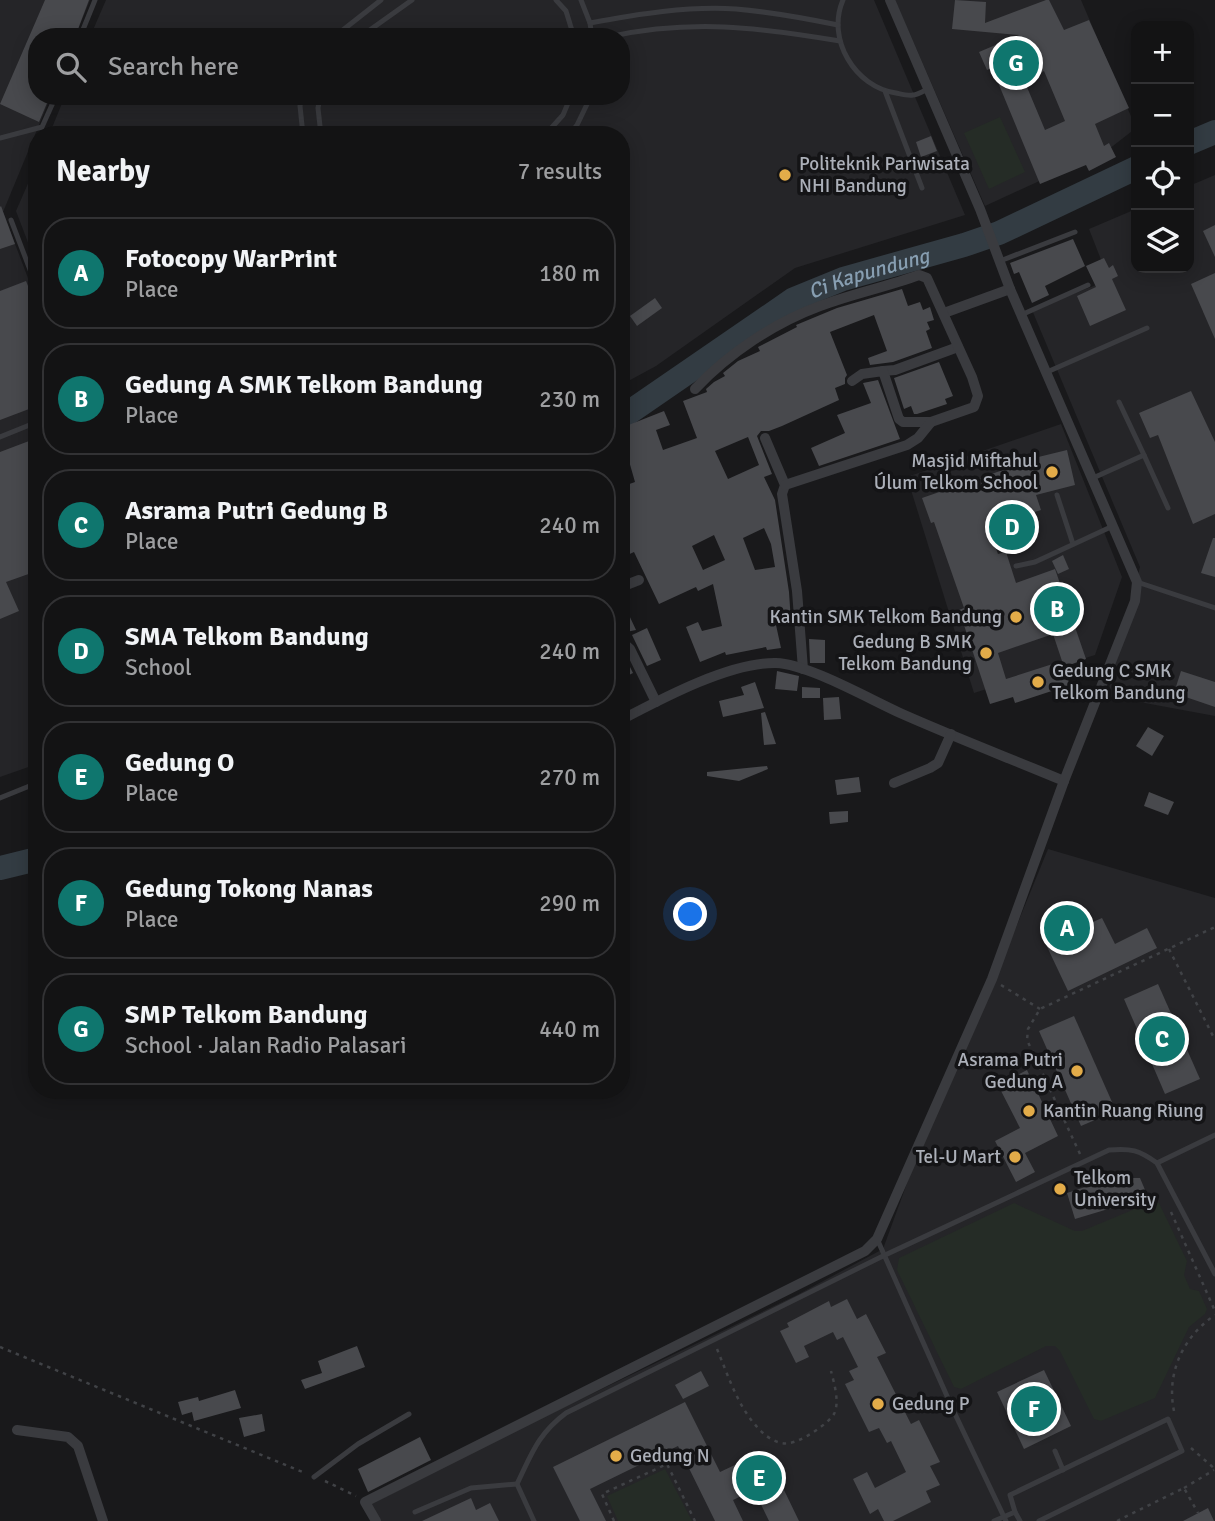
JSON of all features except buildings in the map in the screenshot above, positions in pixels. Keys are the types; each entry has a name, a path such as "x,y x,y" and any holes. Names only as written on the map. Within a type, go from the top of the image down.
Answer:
{"street":[{"path":"376,1521 365,1502 865,1251 877,1239 992,979 1063,781 1135,601 1137,582 1021,315 995,245 890,0"},
{"path":"695,389 764,333 799,315 822,305 919,275 927,278 972,377 978,401 974,407 931,422 903,422 899,418 883,371"},
{"path":"944,313 1010,289"},
{"path":"852,381 862,374 895,370 958,347"},
{"path":"785,485 892,451 918,438 931,422"},
{"path":"765,438 785,485 782,494 796,591 803,668"},
{"path":"630,584 639,580"},
{"path":"630,649 656,702"},
{"path":"630,715 693,684 776,663 803,668 1063,781"},
{"path":"894,783 934,766 941,759 951,734"},
{"path":"17,1430 68,1437 78,1446 103,1521"}],"lane":[{"path":"84,28 95,0"},
{"path":"345,28 381,0"},
{"path":"372,28 410,0"},
{"path":"556,0 566,10 571,28"},
{"path":"580,0 591,28"},
{"path":"843,0 838,25 840,41 849,63 865,80 885,91 912,96 928,89"},
{"path":"590,23 630,15 681,10 734,9 782,14 838,25"},
{"path":"630,34 682,26 733,26 840,41"},
{"path":"885,91 922,188"},
{"path":"42,126 52,105"},
{"path":"300,105 302,126"},
{"path":"318,105 318,126"},
{"path":"553,126 567,105"},
{"path":"576,126 587,105"},
{"path":"0,138 28,131"},
{"path":"11,220 28,264"},
{"path":"1000,261 1075,232"},
{"path":"1021,315 1088,285"},
{"path":"1047,372 1147,328"},
{"path":"1119,402 1168,508"},
{"path":"0,436 28,425"},
{"path":"1093,478 1144,455"},
{"path":"1057,495 1073,544"},
{"path":"1016,566 1035,562 1113,526"},
{"path":"1137,582 1215,608"},
{"path":"0,798 28,787"},
{"path":"1157,1163 1215,1135"},
{"path":"517,1484 536,1444 549,1426 566,1413 869,1262 1109,1150 1129,1148 1146,1154 1157,1163 1215,1274"},
{"path":"877,1239 1005,1519"},
{"path":"314,1477 358,1444 409,1414"},
{"path":"1020,1521 1010,1495 1168,1419 1182,1451 1039,1521"},
{"path":"1055,1451 1063,1470"},
{"path":"415,1512 471,1488 517,1484"},
{"path":"517,1484 534,1521"},
{"path":"994,1521 1005,1519 1015,1511"}],"path":[{"path":"1084,1162 1027,1040 1028,1029 1040,1009 1215,927"},
{"path":"1169,949 1215,1040"},
{"path":"992,979 1040,1009"},
{"path":"1175,1416 1172,1389 1177,1362 1190,1338 1215,1315"},
{"path":"713,1339 742,1409 776,1442 789,1443 823,1426 835,1413 836,1394 831,1371"},
{"path":"0,1347 348,1491 365,1502"},
{"path":"1116,1521 1184,1488 1215,1469 1196,1454 1186,1440"},
{"path":"614,1521 602,1494 667,1464 695,1521"},
{"path":"633,1472 637,1478"},
{"path":"1184,1488 1198,1513"}],"shaded area":[{"path":"0,0 90,0 79,28 28,28 28,105 47,105 39,126 28,126 28,152 3,212 28,278 28,767 0,777"},
{"name":"Politeknik Pariwisata NHI Bandung","path":"106,0 874,0 965,215 795,268 656,366 630,380 630,126 53,126 61,105 630,105 630,28 94,28"},
{"path":"895,0 1081,0 1131,116 1131,132 1109,149 985,206"},
{"path":"1000,117 1025,172 989,189 964,133"},
{"path":"1215,175 1215,716 1107,696 1140,567 1032,310 1109,280 1089,229 1131,211 1131,273 1194,273 1194,184"},
{"path":"28,184 28,242 16,211"},
{"path":"1061,424 1122,577 1095,655 974,693 907,477"},
{"name":"Telkom University","path":"1048,849 1215,898 1215,1521 379,1521 370,1505 479,1448 797,1295 883,1249 921,1145 990,991"},
{"path":"1154,1201 1159,1203 1187,1261 1184,1275 1190,1289 1199,1291 1207,1309 1205,1314 1189,1327 1155,1398 1101,1421 1094,1419 1055,1346 1046,1346 961,1389 954,1387 897,1270 899,1258 1014,1203 1075,1231 1082,1231"},
{"path":"665,1469 692,1521 618,1521 607,1496"}],"waterway":[{"name":"Ci Kapundung","path":"1194,141 1215,132"},
{"name":"Ci Kapundung","path":"630,412 794,299 843,279 999,233 1131,170"},
{"name":"Ci Kapundung","path":"0,868 28,861"}],"place":[{"name":"SMP Telkom Bandung","path":"1016,63"},
{"name":"Politeknik Pariwisata NHI Bandung","path":"785,175"},
{"name":"Masjid Miftahul Úlum Telkom School","path":"1052,472"},
{"name":"SMA Telkom Bandung","path":"1012,527"},
{"name":"Gedung A SMK Telkom Bandung","path":"1057,609"},
{"name":"Kantin SMK Telkom Bandung","path":"1016,617"},
{"name":"Gedung B SMK Telkom Bandung","path":"986,653"},
{"name":"Gedung C SMK Telkom Bandung","path":"1038,682"},
{"name":"Fotocopy WarPrint","path":"1067,928"},
{"name":"Asrama Putri Gedung B","path":"1162,1039"},
{"name":"Asrama Putri Gedung A","path":"1077,1071"},
{"name":"Kantin Ruang Riung","path":"1029,1111"},
{"name":"Tel-U Mart","path":"1015,1157"},
{"name":"Telkom University","path":"1060,1189"},
{"name":"Gedung P","path":"878,1404"},
{"name":"Gedung Tokong Nanas","path":"1034,1409"},
{"name":"Gedung N","path":"616,1456"},
{"name":"Gedung O","path":"759,1478"}]}
